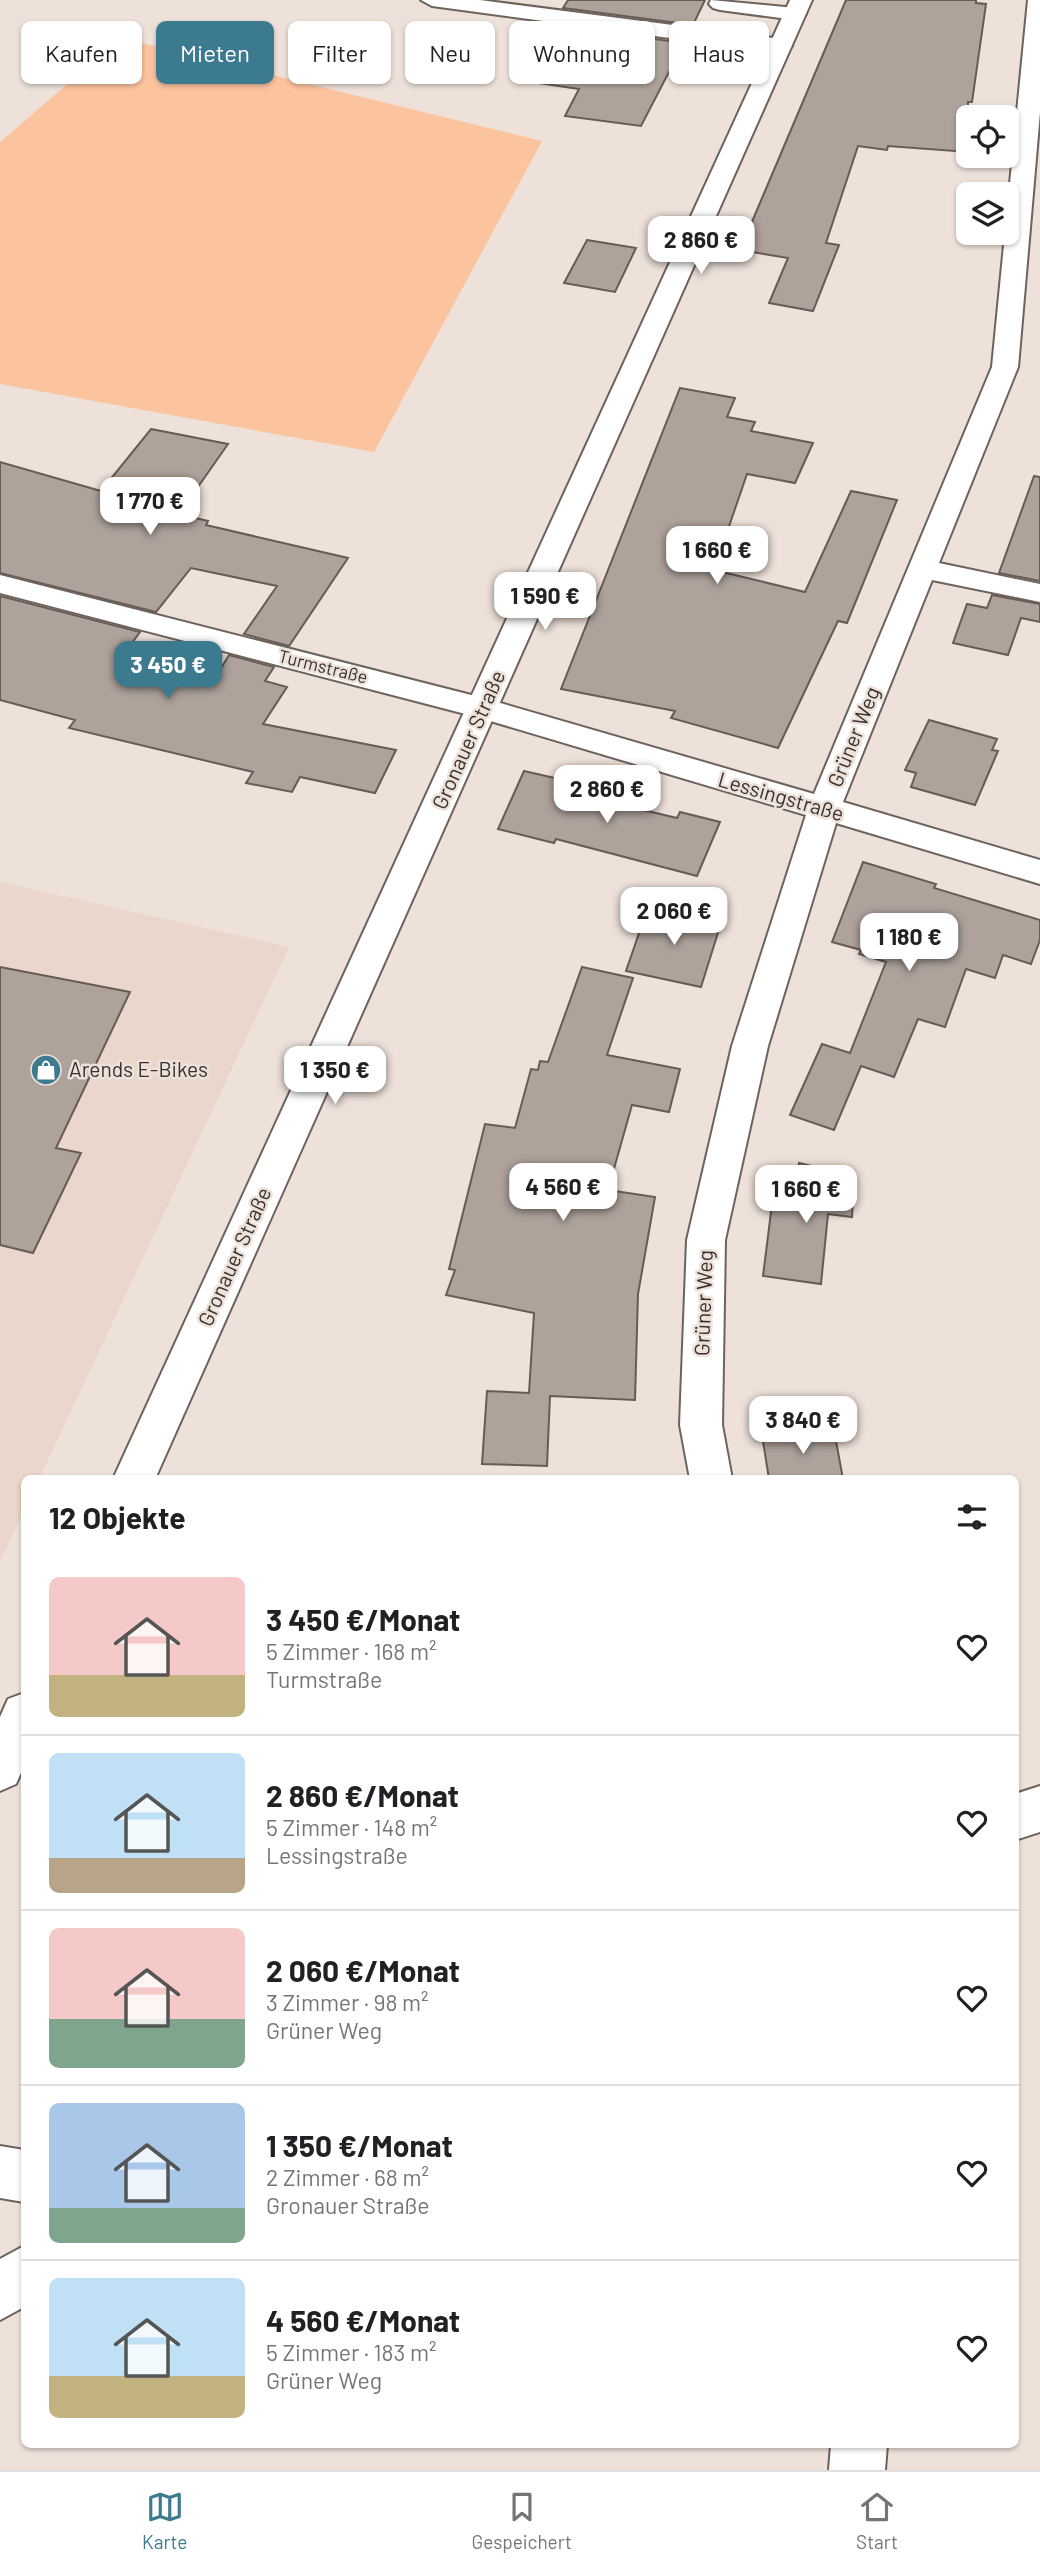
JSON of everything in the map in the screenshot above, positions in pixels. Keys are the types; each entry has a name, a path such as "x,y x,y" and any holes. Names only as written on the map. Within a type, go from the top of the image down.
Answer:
{"street":[{"path":"432,0 781,46"},
{"path":"730,2 798,7"},
{"name":"Grüner Weg","path":"710,1475 701,1425 706,1240 750,1046 824,809 1005,367 1039,2"},
{"name":"Gronauer Straße","path":"136,1475 798,7"},
{"path":"922,569 1040,593"},
{"name":"Turmstraße","path":"0,584 483,708"},
{"name":"Lessingstraße","path":"483,708 1040,872"},
{"path":"0,1769 21,1722"},
{"path":"1019,1816 1040,1809"},
{"path":"0,2172 21,2176"},
{"path":"0,2263 21,2266"},
{"path":"0,2293 21,2276"},
{"path":"857,2470 859,2448"}],"shaded area":[{"path":"142,43 156,47 156,84 274,84 274,75 288,79 288,84 309,84 542,141 374,452 0,384 0,142 67,84 142,84"},
{"path":"0,882 289,947 41,1475 21,1475 21,1516 0,1562"}],"building":[{"path":"568,0 705,0 695,21 669,22 563,8"},
{"path":"846,0 976,0 976,3 986,4 972,102 968,102 968,105 956,105 956,151 888,146 887,150 858,146 826,243 839,245 813,311 769,303 788,258 740,250"},
{"path":"655,39 669,41 669,72 641,126 565,116 579,89 545,84 655,84"},
{"path":"587,240 636,248 615,292 564,283"},
{"path":"680,388 735,398 727,417 755,422 751,431 813,443 795,483 747,474 714,570 805,592 851,491 897,500 847,623 838,621 778,748 671,718 675,711 561,689"},
{"path":"151,429 228,444 179,514 208,521 206,525 348,558 289,646 244,634 277,586 191,568 156,612 0,573 0,462 101,491"},
{"path":"1034,476 1040,477 1040,581 999,573"},
{"path":"992,595 1040,604 1040,622 1021,618 1008,655 953,643 967,604 987,608"},
{"path":"0,596 140,632 129,647 220,670 229,655 274,667 265,681 287,687 263,724 396,750 375,793 300,777 292,792 246,783 253,772 69,728 75,720 0,700"},
{"path":"929,720 997,739 992,750 998,751 975,805 911,787 916,773 905,770"},
{"path":"524,771 581,784 577,794 677,818 680,812 720,822 697,876 556,839 554,843 498,829"},
{"path":"863,862 936,884 934,888 1040,920 1040,940 1031,964 1003,955 995,978 966,969 945,1027 918,1019 894,1077 861,1066 834,1130 790,1115 822,1044 850,1053 886,962 859,954 861,950 832,942"},
{"path":"648,907 721,923 701,987 626,971"},
{"name":"Arends E-Bikes","path":"0,967 130,992 56,1148 81,1153 33,1253 0,1245"},
{"path":"582,967 633,978 607,1055 680,1069 669,1112 632,1105 608,1190 655,1197 638,1294 635,1400 550,1396 547,1466 482,1464 487,1391 529,1393 534,1313 446,1295 455,1270 449,1269 485,1124 515,1128 531,1069 538,1070 540,1061 548,1062"},
{"path":"799,1163 854,1176 852,1217 828,1214 821,1284 763,1276 772,1204 794,1207"},
{"path":"834,1430 842,1475 768,1475 762,1435"}],"place":[{"name":"Arends E-Bikes","path":"46,1070"}]}
